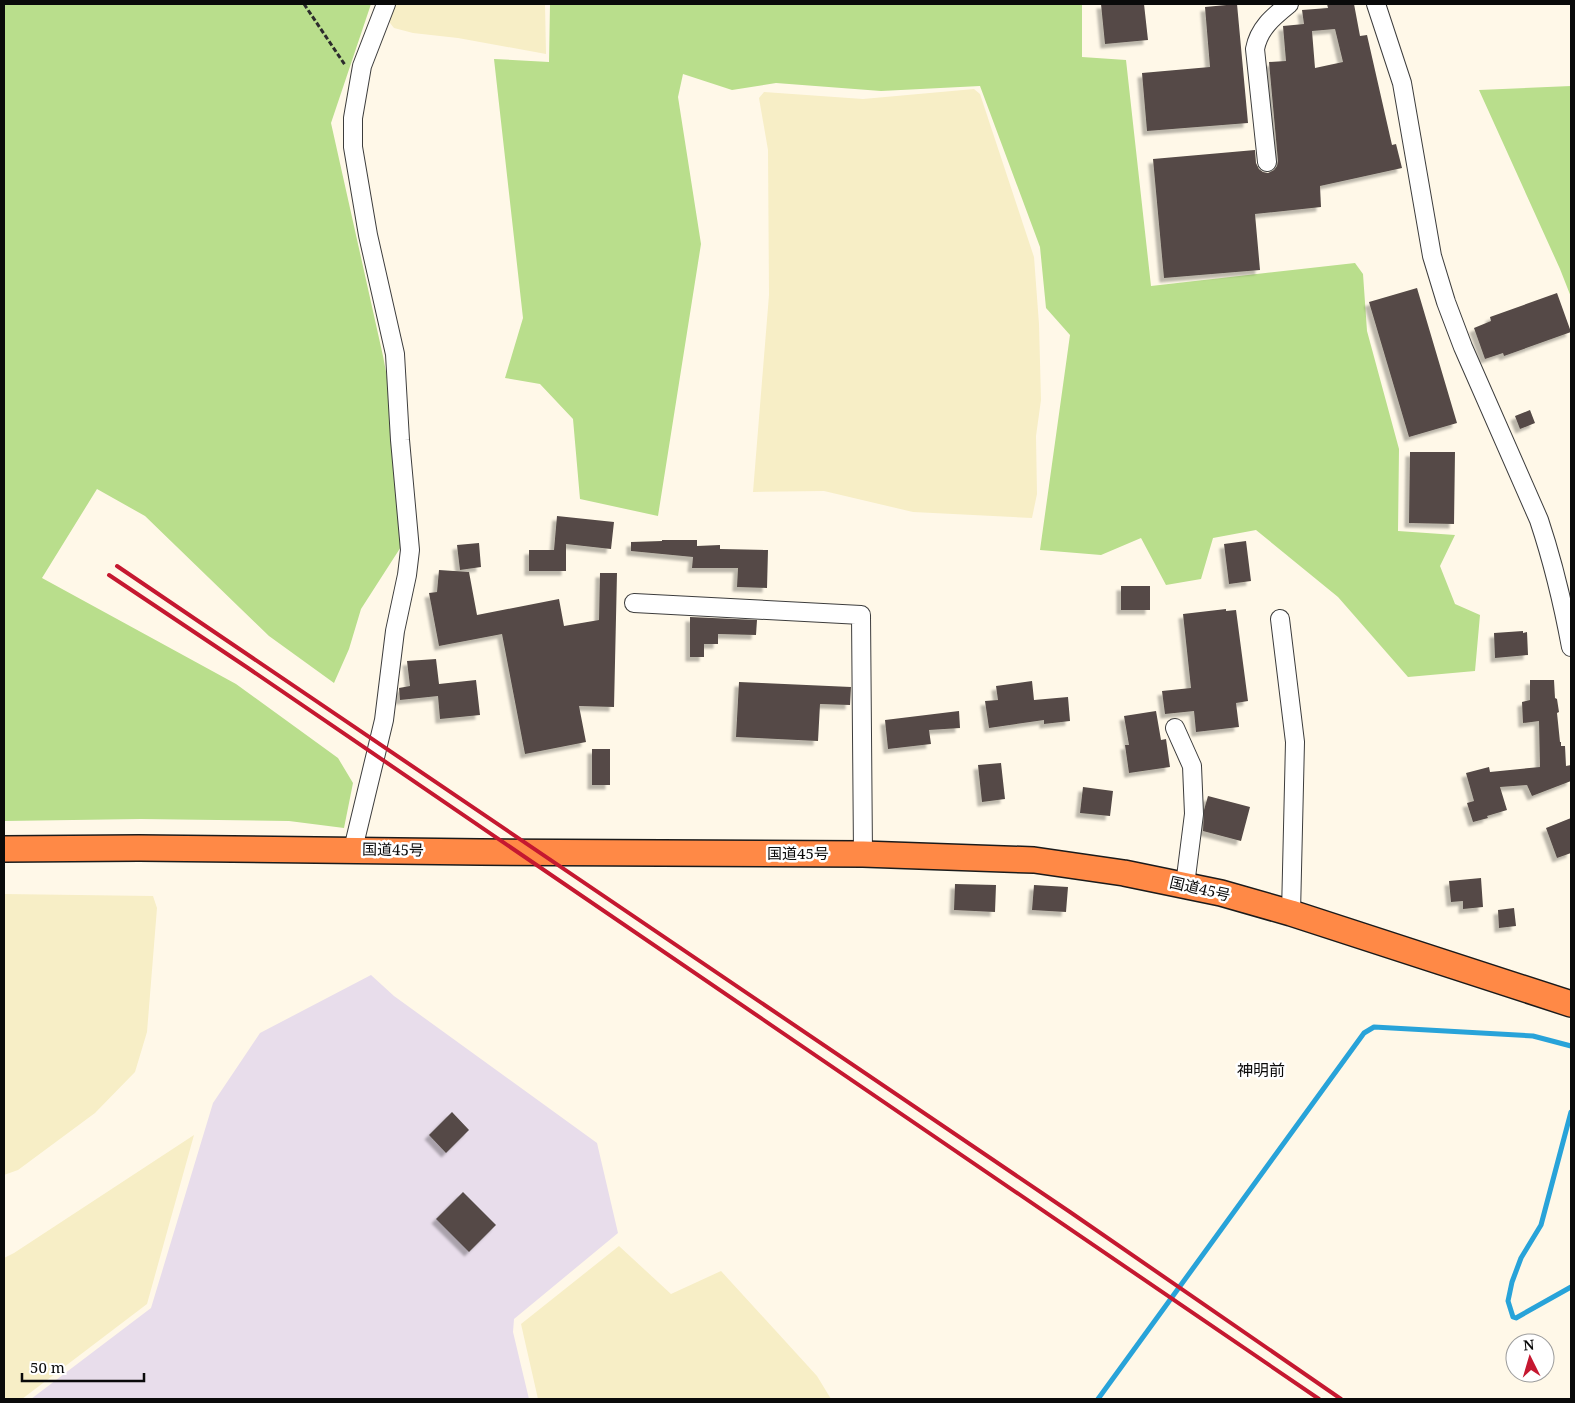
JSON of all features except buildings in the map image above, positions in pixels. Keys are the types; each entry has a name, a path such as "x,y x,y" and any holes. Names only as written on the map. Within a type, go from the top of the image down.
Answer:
{"highway":[{"name":"国道45号","path":"4,849 149,848 863,854 1034,860 1124,873 1221,893 1571,1004"}],"street":[{"path":"353,850 384,720 395,631 407,575 410,550 400,440 395,354 368,235 353,147 352,118 362,66 386,4"},
{"path":"1267,162 1255,49 1261,30 1289,4"},
{"path":"1376,4 1402,83 1432,256 1446,302 1463,347 1539,520 1559,586 1571,647"},
{"path":"634,602 861,615 863,854"},
{"path":"1280,619 1295,742 1291,914"},
{"path":"1174,728 1192,766 1194,814 1185,885"}],"path":[{"path":"304,4 358,84"}],"shaded area":[{"path":"393,4 545,4 546,54 458,38 413,33 394,28 390,23"},
{"path":"974,89 980,94 1034,257 1039,324 1041,400 1036,436 1037,494 1032,518 913,512 824,491 753,492 769,295 768,150 759,98 764,92 863,99"},
{"path":"4,894 153,896 157,908 147,1032 135,1072 95,1113 18,1170 4,1175"},
{"path":"371,975 394,996 597,1143 618,1233 514,1319 513,1332 529,1399 31,1399 151,1308 213,1103 260,1033"},
{"path":"194,1135 147,1304 22,1399 4,1399 4,1258"},
{"path":"619,1246 671,1294 721,1271 817,1376 831,1399 538,1399 521,1324"}],"green space":[{"path":"4,4 371,4 331,123 383,356 415,525 361,609 349,649 334,683 269,636 145,516 97,489 42,578 236,684 338,758 353,783 344,828 289,821 141,819 4,821"},
{"path":"550,4 1082,4 1082,57 1126,60 1151,286 1355,263 1363,274 1367,331 1399,449 1398,531 1455,535 1440,566 1455,604 1480,615 1475,671 1408,677 1338,597 1256,530 1213,538 1201,579 1166,585 1141,538 1101,555 1040,550 1070,335 1046,308 1040,247 980,86 881,91 776,83 732,90 683,74 678,97 701,244 658,516 580,499 573,419 540,384 505,378 523,318 494,59 549,62"},
{"path":"1571,86 1571,297 1479,90"}],"waterway":[{"path":"1098,1399 1364,1033 1374,1027 1533,1036 1571,1046"},
{"path":"1571,1112 1541,1225 1521,1258 1512,1282 1508,1301 1513,1317 1516,1318 1571,1287"}],"railway":[{"path":"117,566 1070,1212 1341,1399"},
{"path":"109,575 1319,1399"}],"district":[{"name":"神明前","path":"1261,1070"}]}
